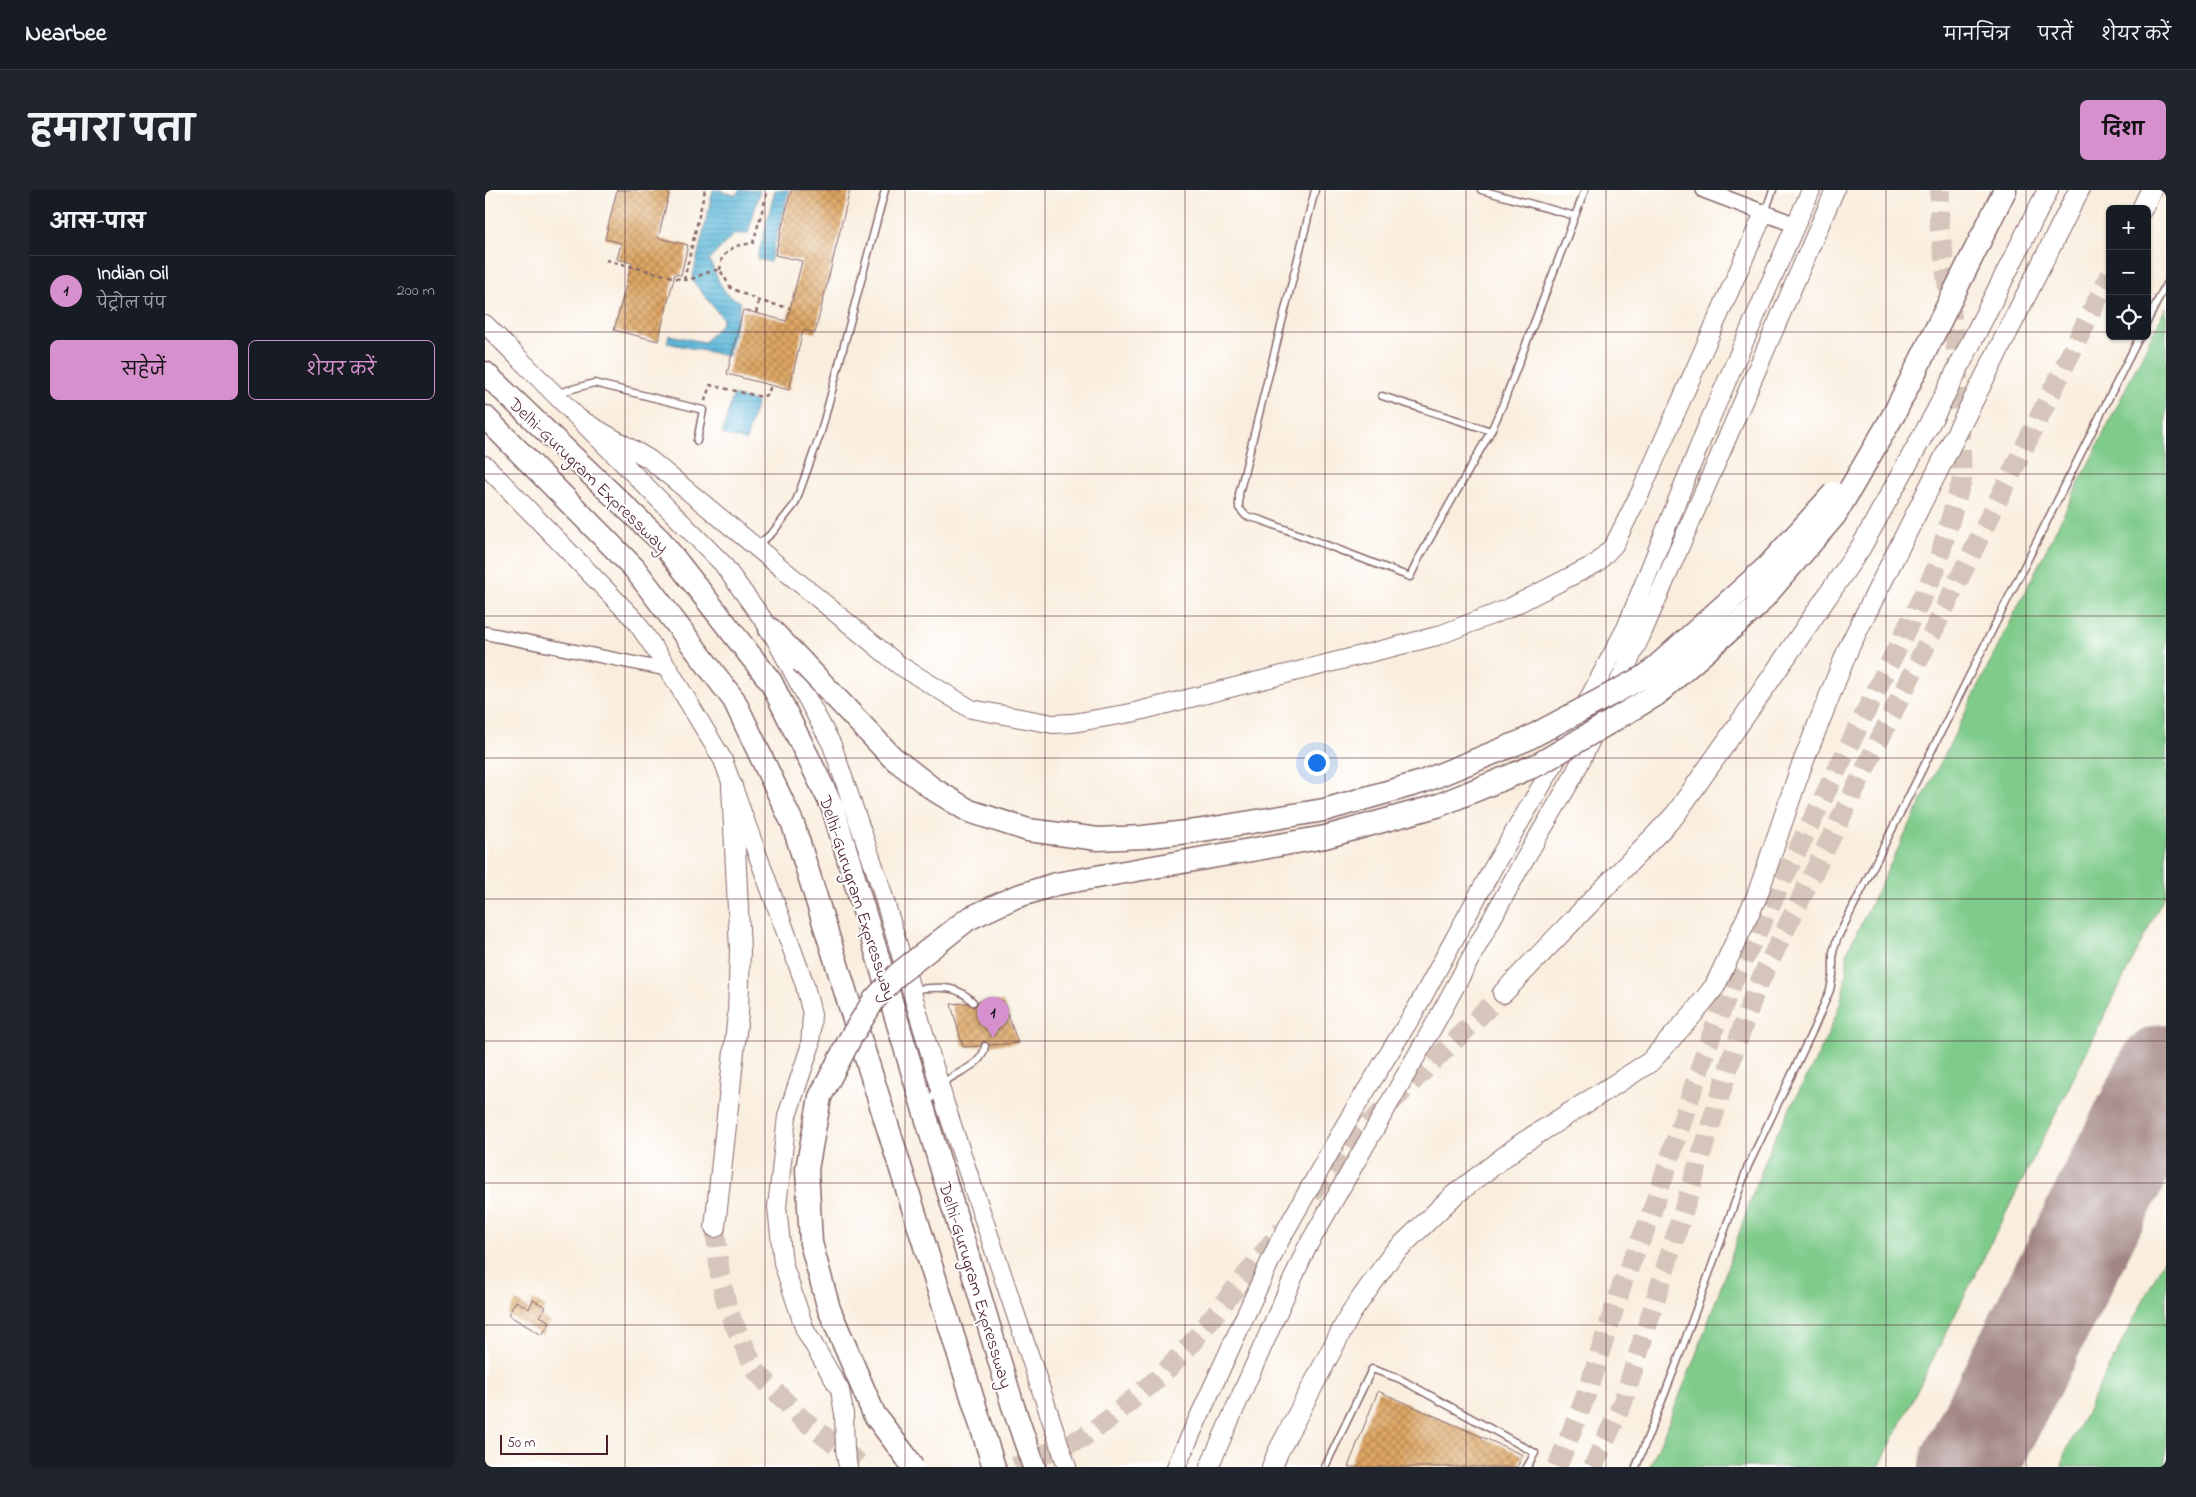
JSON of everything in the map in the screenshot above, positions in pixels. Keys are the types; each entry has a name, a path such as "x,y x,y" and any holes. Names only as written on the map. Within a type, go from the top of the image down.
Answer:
{"highway":[{"path":"912,1467 874,1414 829,1309 811,1242 807,1169 820,1097 851,1037 874,1000 898,974 968,919 1015,897 1066,882 1325,837 1437,806 1539,764 1656,695 1756,607 1835,515 1876,448 1894,414 2005,190"},
{"path":"1503,993 1675,815 1861,547 1937,412 2048,190"},
{"path":"1271,1467 1277,1452 1351,1313 1392,1255 1453,1196 1521,1144 1650,1062 1715,986 1757,896 1800,770 1849,647 2079,190"},
{"path":"2144,205 2151,190"},
{"name":"Delhi-Gurugram Expressway","path":"485,373 660,540 771,682 833,808 1013,1406 1034,1467"},
{"name":"Delhi-Gurugram Expressway","path":"489,425 634,568 734,700 793,824 994,1467"},
{"path":"770,629 892,757 933,789 969,811 1028,830 1098,839 1143,837 1196,831 1324,810 1423,782 1525,740 1647,675 1768,566 1876,448"},
{"path":"715,1226 738,1014 740,950 732,786"}],"main road":[{"path":"1176,1467 1279,1242 1349,1120 1415,1011 1494,866 1552,768 1626,628 1707,424 1811,190"},
{"path":"1209,1467 1306,1249 1437,1020 1519,869 1573,777 1641,636 1835,190"},
{"path":"578,418 649,459 899,665 932,687 971,709 1053,724 1073,723 1131,714 1437,636 1475,623 1542,592 1597,563 1614,545 1642,489 1765,213"},
{"path":"485,324 721,563 770,629 832,745 879,881 940,1086 1067,1467"},
{"path":"485,465 635,620 669,670 723,760 804,982 812,1014 810,1047 787,1116 777,1207 783,1263 805,1330 840,1390 848,1467"}],"street":[{"path":"1704,190 1796,225"},
{"path":"485,633 669,670"}],"lane":[{"path":"757,547 773,532 795,504 821,432 885,190"},
{"path":"1315,190 1239,494 1239,508 1247,516 1410,577 1491,431 1510,388 1585,190"},
{"path":"1481,190 1575,216"},
{"path":"1765,213 1773,190"},
{"path":"2151,314 2166,284"},
{"path":"1636,1467 1676,1365 1748,1166 1816,1023 1829,990 1833,979 1833,952 1837,939 2138,340"},
{"path":"554,394 594,383 703,410 697,441"},
{"path":"1382,396 1491,431"},
{"path":"911,989 949,987 964,993 973,1002"},
{"path":"924,1111 940,1086 978,1061 983,1055 985,1046"},
{"path":"1325,1467 1373,1369 1400,1379 1535,1453 1527,1467"}],"path":[{"path":"684,280 705,190"},
{"path":"768,190 753,243 735,246 722,257 720,270 731,288 759,301 790,308"},
{"path":"606,260 650,273 684,280 692,280 714,270 720,270"},
{"path":"756,314 759,301"},
{"path":"703,410 710,385 762,397 768,394 771,385"}],"green space":[{"path":"2166,307 2166,893 1879,1467 1650,1467 1700,1344 1769,1151 1831,1028 1840,1003 1846,977 1847,952"},
{"path":"2166,1256 2166,1467 2062,1467 2064,1455"}],"water":[{"path":"713,190 722,190 722,192 736,195 739,190 760,190 748,234 734,234 709,260 724,289 733,298 741,302 728,356 667,343 669,335 705,342 721,324 723,319 692,280"},
{"path":"775,190 789,190 770,262 757,259"},
{"path":"733,395 757,402 746,441 722,434"}],"building":[{"path":"617,190 670,190 658,238 688,245 681,275 675,274 658,341 614,330 632,263 617,259 621,243 605,239"},
{"path":"791,190 850,190 815,333 803,330 789,390 727,374 743,310 787,321 802,261 775,255"},
{"path":"1003,1001 1018,1043 990,1045 984,1041 980,1046 963,1047 951,1004 966,1003 974,1007 978,1002"},
{"path":"533,1300 546,1307 540,1316 550,1322 542,1335 508,1315 516,1301 529,1309"},
{"path":"1378,1391 1523,1455 1517,1467 1348,1467"}],"taxiway":[{"path":"1981,1467 1988,1428"}],"runway":[{"path":"1968,1467 2166,1073"}],"tunnel":[{"path":"1557,1467 1585,1398 1624,1279 1648,1223 1708,1044 1734,979 1935,571 1962,480 1957,354 1939,222 1940,190"},
{"path":"1593,1467 1623,1402 1733,1054 1756,989 2106,282"},
{"path":"1311,1194 1361,1132 1503,993"},
{"path":"715,1227 720,1275 728,1311 756,1371 802,1419 864,1467"},
{"path":"1015,1467 1082,1438 1108,1420 1162,1375 1191,1344 1282,1230"}],"place":[{"name":"Indian Oil","path":"993,1038"}]}
